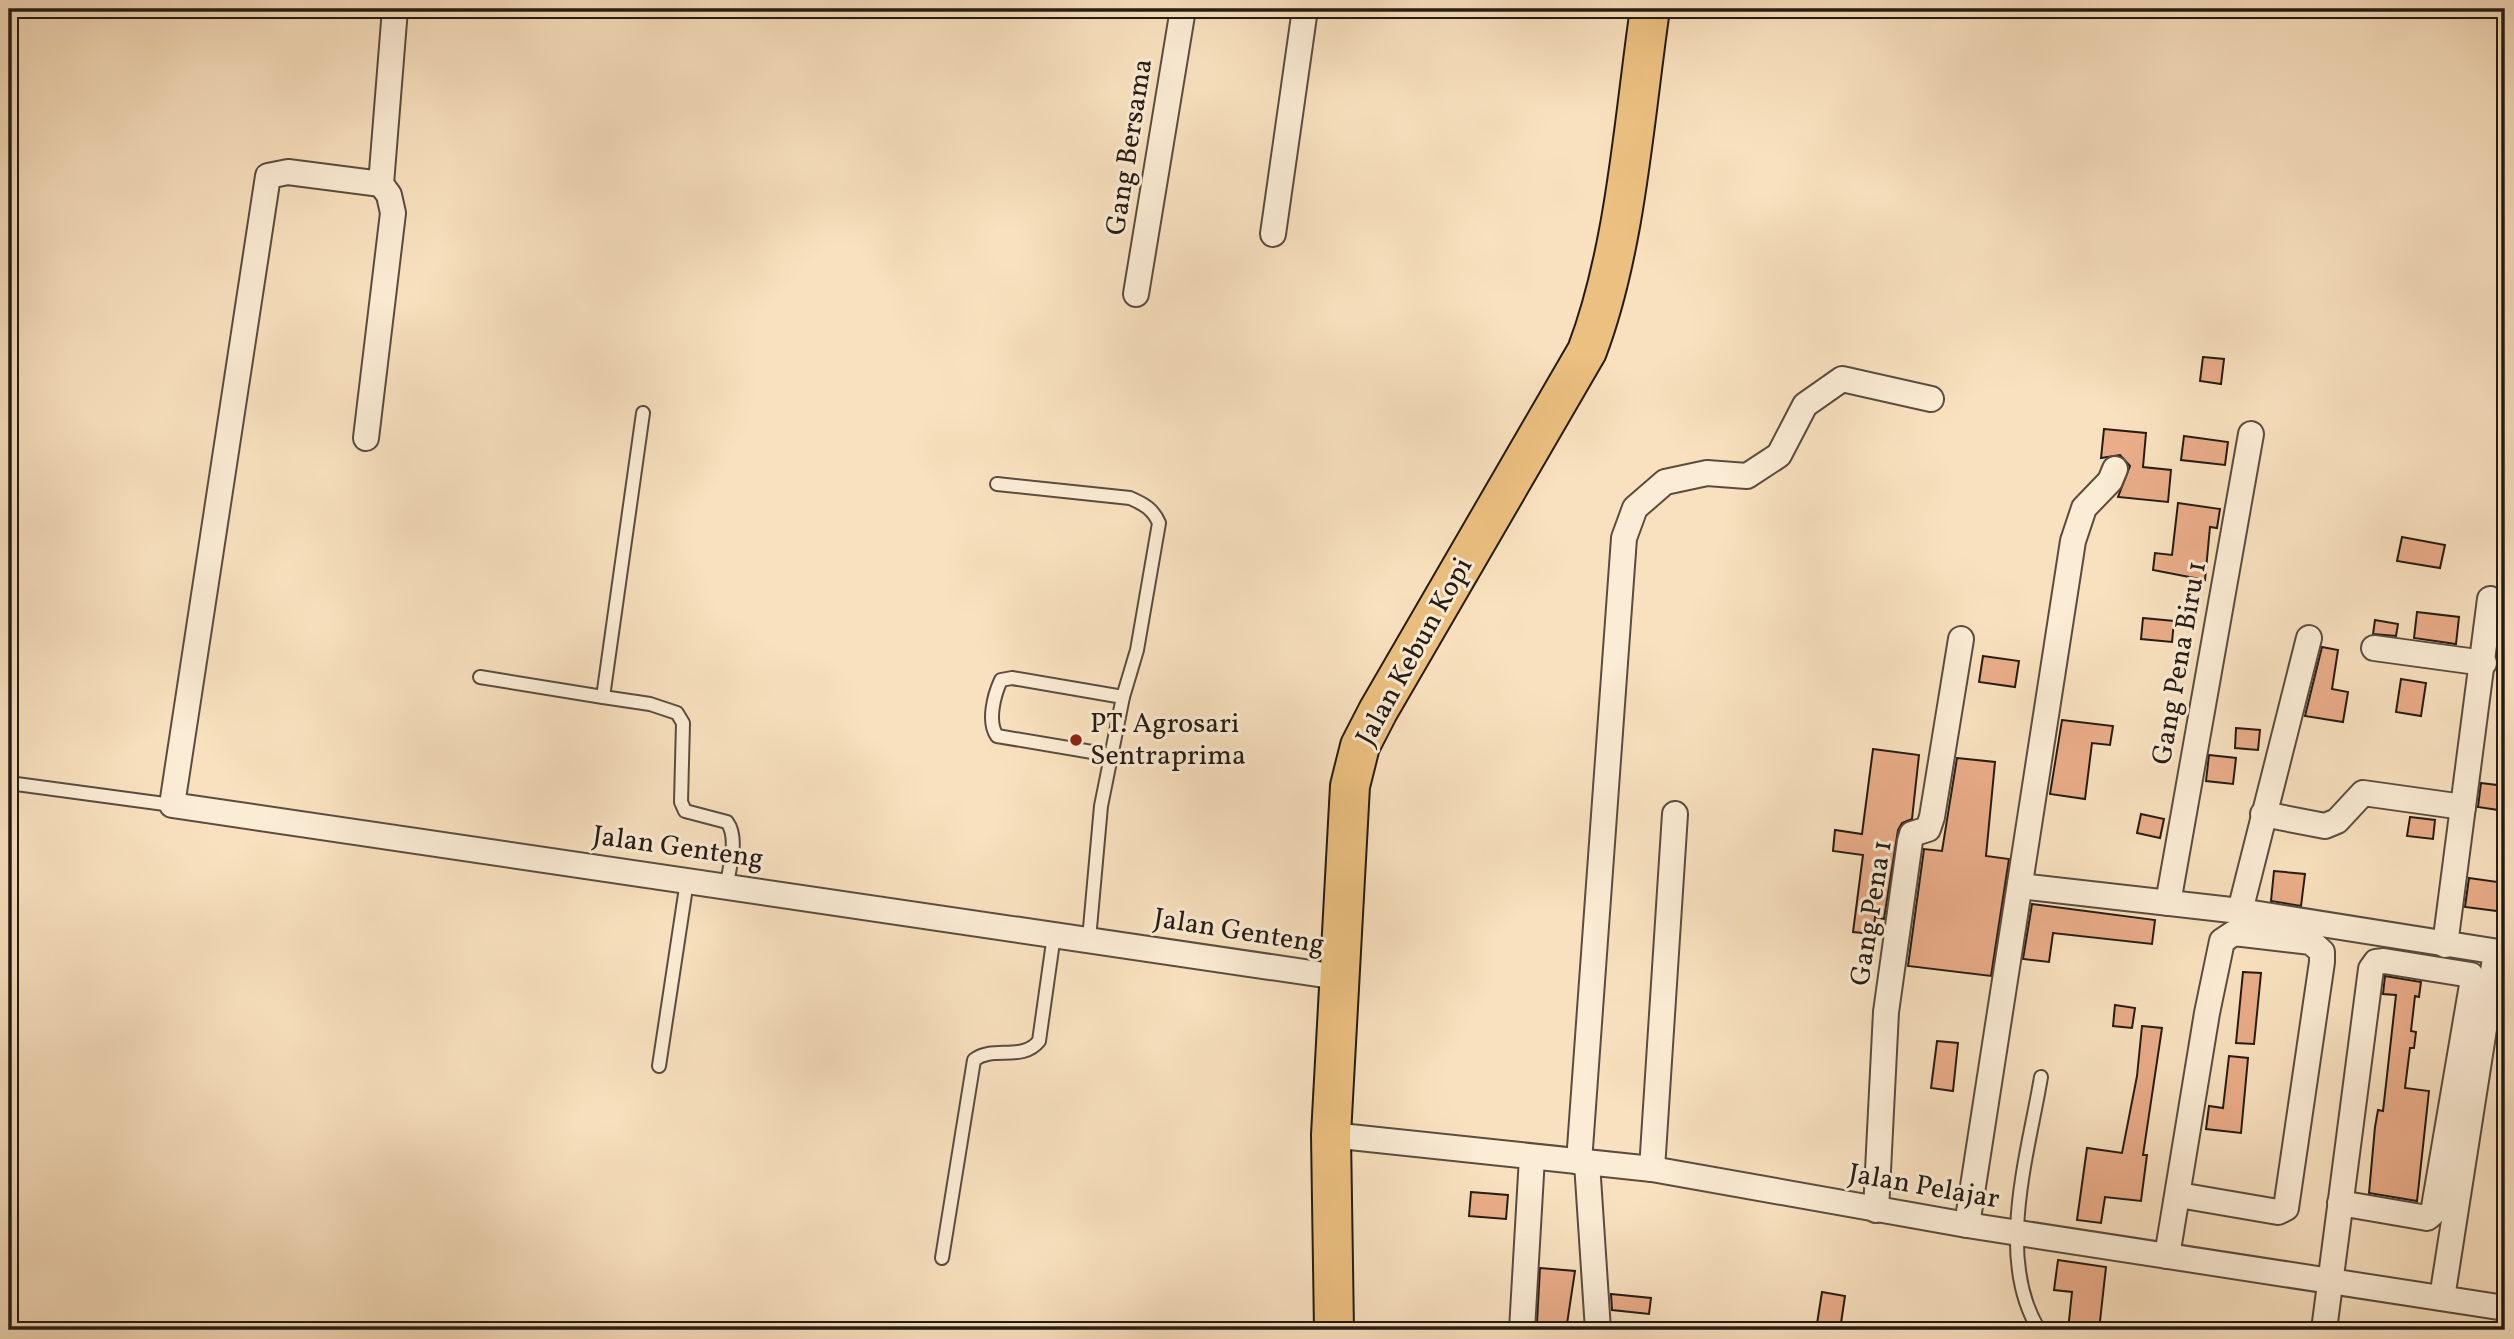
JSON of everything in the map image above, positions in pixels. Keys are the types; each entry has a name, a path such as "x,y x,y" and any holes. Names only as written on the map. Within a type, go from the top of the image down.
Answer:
{"main road":[{"name":"Jalan Kebun Kopi","path":"1334,1330 1331,1135 1350,786 1360,747 1587,352 1605,304 1615,254 1650,9"}],"street":[{"path":"366,438 393,213 389,195 381,184 395,9"},
{"name":"Gang Bersama","path":"1136,294 1183,9"},
{"path":"1273,234 1305,9"},
{"path":"172,805 268,176 288,172 381,184"},
{"path":"1598,1330 1583,1162 1613,662 1624,538 1634,508 1665,482 1707,473 1746,476 1779,454 1805,405 1842,379 1931,399"},
{"name":"Gang Pena Biru 1","path":"2168,903 2251,434"},
{"path":"1967,1225 2073,541 2084,508 2109,481 2115,469"},
{"path":"2445,945 2484,663 2490,599"},
{"path":"2240,911 2309,638"},
{"name":"Gang Pena 1","path":"1876,1210 1886,1012 1910,841 1912,834 1928,829 1933,817 1961,639"},
{"path":"2374,648 2484,663"},
{"path":"2263,814 2325,826 2337,821 2357,796 2370,793 2463,807"},
{"name":"Jalan Genteng","path":"172,805 1338,977"},
{"path":"1652,1169 1675,814"},
{"path":"2020,886 2240,911 2501,952 2442,1298"},
{"path":"2167,1256 2207,1013 2222,941 2234,933 2311,942 2322,952 2322,962 2286,1208 2278,1212 2179,1195"},
{"path":"2324,1330 2329,1282 2371,969 2376,962 2384,961 2471,975 2473,979 2433,1213 2427,1218 2340,1203"},
{"name":"Jalan Pelajar","path":"1331,1135 1652,1169 2015,1233 2505,1308"},
{"path":"1522,1330 1532,1157"}],"lane":[{"path":"603,697 643,413"},
{"path":"997,484 1130,498 1155,513 1159,523 1137,650 1123,697 1101,806 1088,939"},
{"path":"480,677 650,704 677,713 682,723 681,802 685,811 694,816 727,822 730,827 732,851 727,885"},
{"path":"1110,755 997,736 992,729 995,692 1001,680 1012,678 1123,697"},
{"name":"Jalan Genteng","path":"9,783 172,805"},
{"path":"659,1066 687,881"},
{"path":"942,1258 974,1060 986,1054 1023,1053 1039,1041 1054,934"},
{"path":"2039,1330 2026,1298 2015,1233 2041,1077"}],"building":[{"path":"2203,357 2224,359 2221,384 2200,381"},
{"path":"2104,429 2146,433 2143,467 2171,470 2168,502 2118,497 2130,466 2120,455 2101,458"},
{"path":"2184,436 2228,442 2225,465 2181,460"},
{"path":"2178,503 2220,509 2217,528 2210,527 2205,580 2153,570 2155,553 2172,555"},
{"path":"2402,537 2445,545 2440,568 2397,561"},
{"path":"2417,612 2459,617 2456,644 2414,638"},
{"path":"2143,618 2174,621 2172,642 2141,639"},
{"path":"2375,620 2398,624 2396,636 2373,634"},
{"path":"2322,647 2338,650 2332,689 2348,692 2343,722 2305,716"},
{"path":"1983,656 2019,661 2015,687 1979,682"},
{"path":"2401,679 2426,683 2421,716 2396,712"},
{"path":"2062,720 2113,726 2110,745 2092,743 2085,799 2050,794"},
{"path":"2236,728 2260,730 2258,750 2235,748"},
{"path":"1873,749 1919,755 1912,819 1902,823 1898,830 1884,919 1875,917 1873,934 1853,932 1863,855 1833,851 1835,830 1862,834"},
{"path":"2209,755 2236,758 2233,784 2206,781"},
{"path":"1957,758 1995,762 1986,856 2009,859 1991,976 1908,966 1924,849 1942,851"},
{"path":"2481,783 2505,786 2505,811 2478,807"},
{"path":"2141,814 2164,819 2160,838 2137,833"},
{"path":"2410,817 2435,820 2433,839 2407,836"},
{"path":"2274,871 2305,874 2301,906 2271,901"},
{"path":"2469,878 2505,883 2505,912 2465,907"},
{"path":"2032,904 2155,920 2152,944 2053,933 2049,962 2023,959"},
{"path":"2243,972 2261,973 2254,1044 2236,1043"},
{"path":"2385,976 2421,982 2419,997 2415,996 2411,1031 2416,1032 2414,1048 2410,1048 2405,1088 2429,1091 2417,1201 2369,1193 2375,1127 2378,1110 2383,1111 2396,995 2383,994"},
{"path":"2115,1005 2135,1008 2132,1028 2113,1026"},
{"path":"2142,1026 2162,1028 2143,1155 2147,1155 2141,1201 2105,1197 2101,1223 2077,1220 2087,1148 2122,1153 2137,1076"},
{"path":"1937,1041 1958,1043 1953,1091 1931,1088"},
{"path":"2229,1056 2248,1058 2241,1133 2206,1129 2209,1106 2223,1108"},
{"path":"1471,1192 1508,1195 1506,1219 1469,1216"},
{"path":"2058,1260 2106,1267 2099,1330 2068,1330 2072,1292 2054,1290"},
{"path":"1540,1268 1575,1271 1567,1324 1537,1322"},
{"path":"1822,1292 1845,1296 1840,1330 1816,1330"},
{"path":"1611,1294 1651,1298 1649,1314 1612,1310"}],"place":[{"name":"PT. Agrosari Sentraprima","path":"1076,740"}]}
